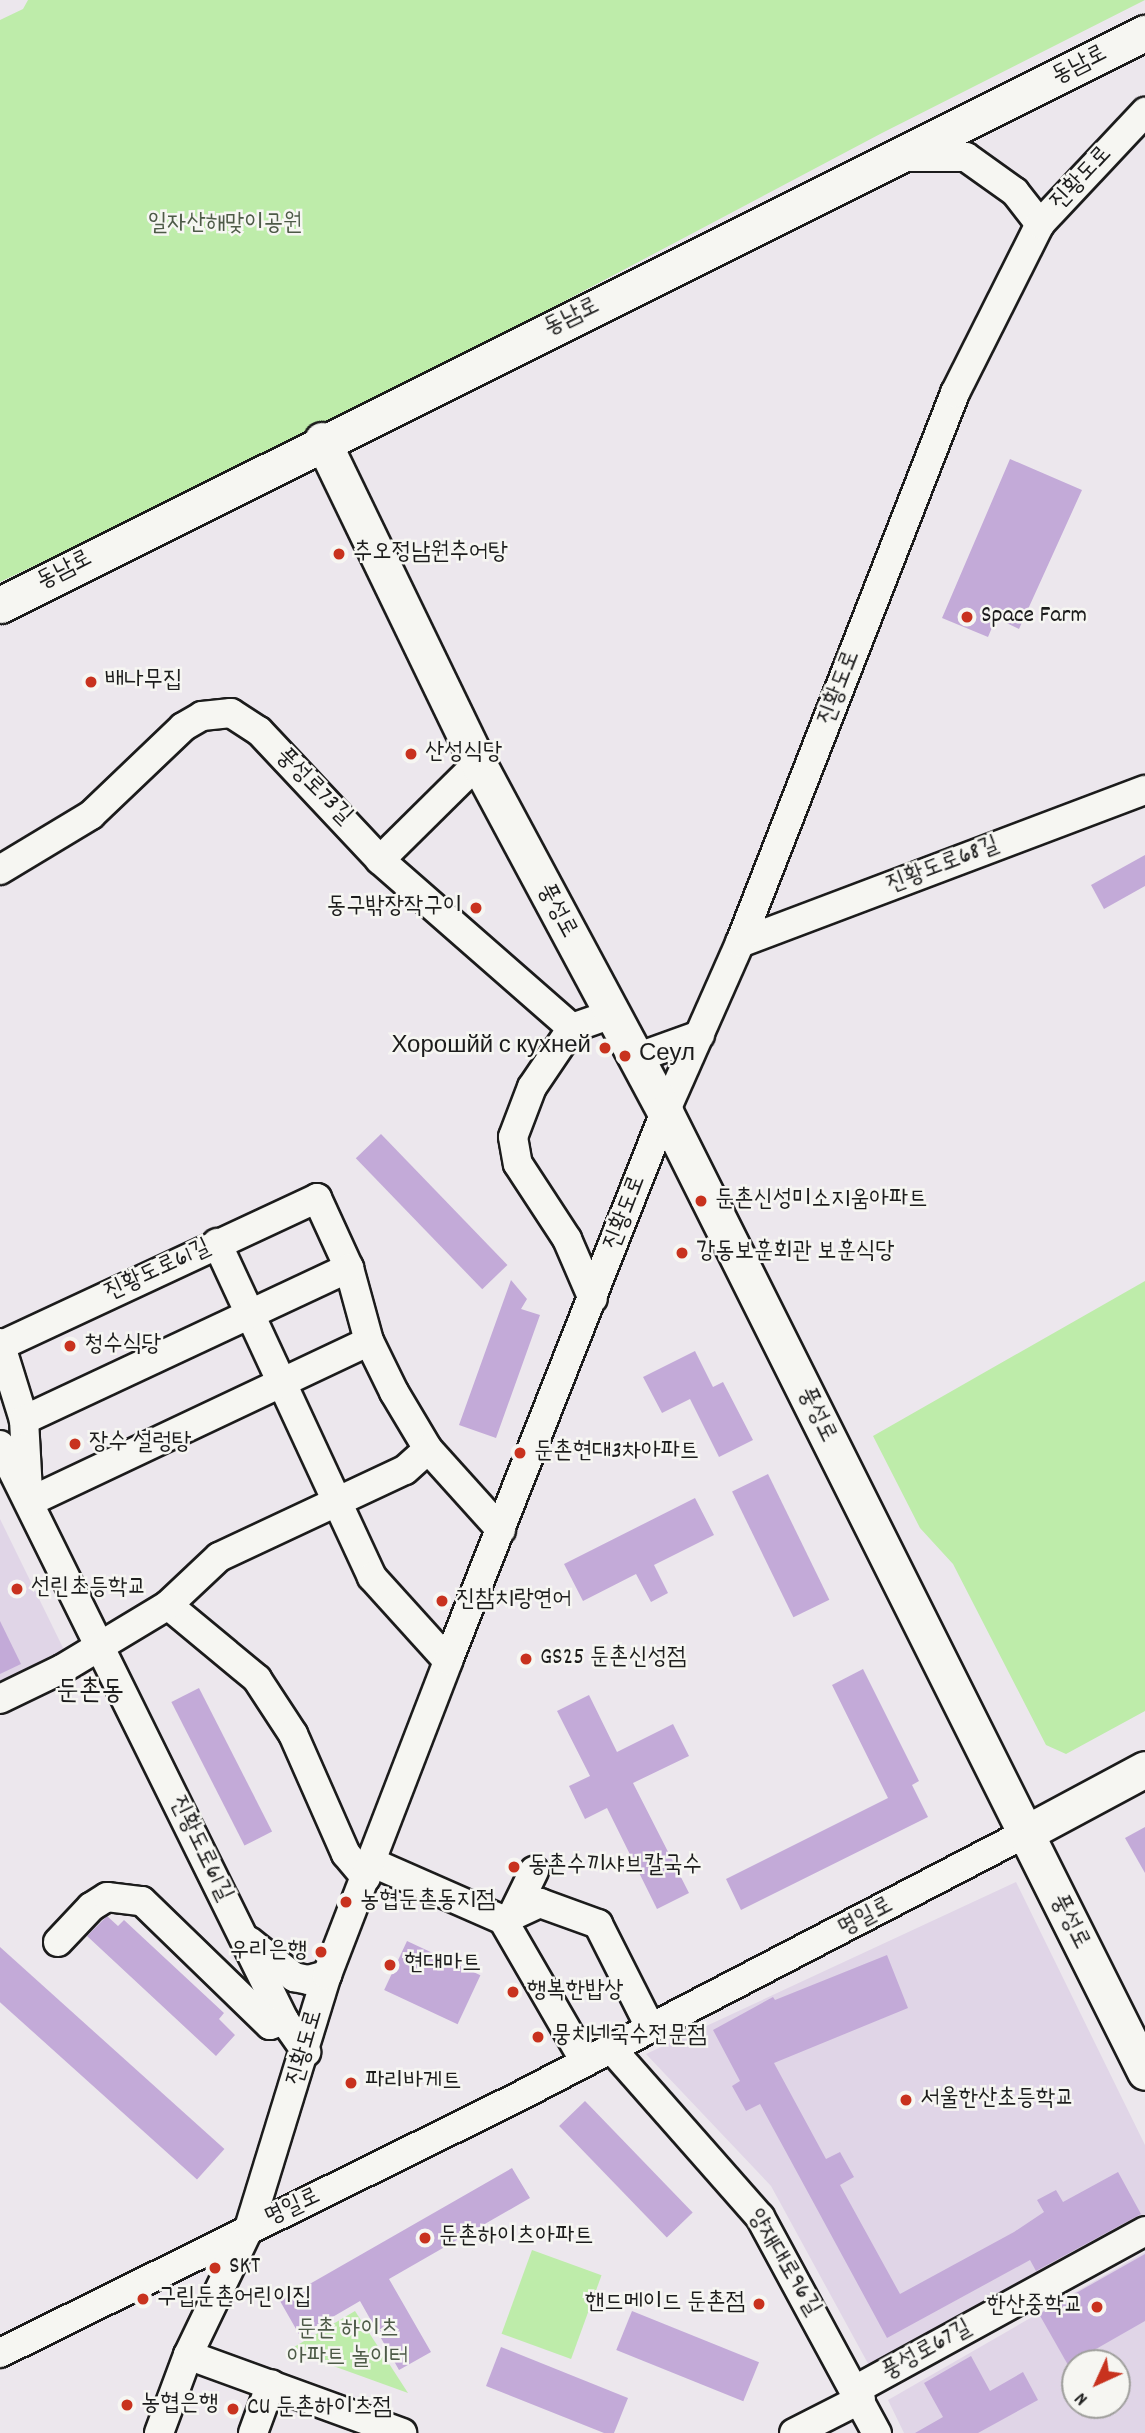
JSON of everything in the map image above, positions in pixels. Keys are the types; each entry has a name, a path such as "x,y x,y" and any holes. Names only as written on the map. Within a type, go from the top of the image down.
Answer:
{"main road":[{"name":"동남로","path":"0,605 322,440 900,158 1145,33"},
{"name":"풍성로","path":"322,440 478,763 665,1112 1024,1834 1145,2071"},
{"name":"명일로","path":"1024,1834 1145,1769"}],"street":[{"name":"진황도로","path":"159,2433 188,2355 249,2228 306,2052 327,1975 448,1661 665,1112 740,943 955,393 1040,224 1145,112"},
{"path":"900,158 966,157 1015,192 1040,224"},
{"name":"풍성로73길","path":"0,870 91,815 183,727 216,712 231,713 259,731 380,860 572,1028"},
{"path":"380,860 478,763"},
{"name":"진황도로68길","path":"740,943 1145,790"},
{"path":"572,1028 612,1014"},
{"name":"진황도로","path":"572,1028 532,1087 513,1137 518,1164 567,1239 593,1299"},
{"path":"636,1058 700,1035"},
{"name":"진황도로61길","path":"29,1502 24,1420 0,1345 317,1198 349,1268"},
{"path":"217,1243 372,1577 448,1661"},
{"path":"24,1420 249,1312 349,1268 369,1341 428,1449 502,1530"},
{"path":"29,1502 369,1341"},
{"name":"진황도로61길","path":"0,1445 284,2020 306,2052"},
{"path":"0,1699 62,1669 100,1643 168,1605 219,1557 405,1470 428,1449"},
{"path":"168,1605 257,1679 293,1734 346,1854 368,1870 508,1916 540,1903 598,1924 650,2027"},
{"name":"명일로","path":"0,2353 249,2228 354,2180 1024,1834"},
{"path":"508,1916 534,1871"},
{"path":"58,1942 91,1907 107,1897 142,1901 270,2025 284,2020"},
{"path":"508,1916 584,2060"},
{"path":"241,1934 294,1977 308,1980 327,1975"},
{"name":"양재대로96길","path":"610,2047 760,2217 877,2433"},
{"name":"풍성로67길","path":"794,2433 1145,2231"},
{"path":"188,2355 271,2384 339,2422 402,2433"},
{"path":"253,2433 271,2384"}],"shaded area":[{"name":"선린초등학교","path":"0,1519 68,1658 0,1690"},
{"name":"서울한산초등학교","path":"1016,1882 1145,2145 1145,2215 871,2369 771,2186 646,2054"},
{"name":"한산중학교","path":"1145,2252 1145,2433 904,2433 888,2400"}],"green space":[{"name":"일자산해맞이공원","path":"28,0 1145,0 882,133 321,430 0,582 0,20 23,9"},
{"path":"1145,1281 1145,1711 1066,1754 1046,1745 953,1564 920,1528 873,1436"},
{"path":"532,2250 602,2275 571,2359 502,2334"},
{"name":"둔촌 하이츠 아파트 놀이터","path":"355,2311 408,2393 289,2350"}],"building":[{"path":"1010,459 1082,490 1019,629 996,618 988,637 942,618"},
{"path":"1145,855 1145,886 1104,909 1091,885"},
{"path":"381,1134 507,1265 482,1289 356,1158"},
{"path":"511,1280 527,1299 521,1309 540,1315 496,1438 459,1425"},
{"path":"695,1351 713,1387 723,1382 753,1440 719,1457 690,1399 662,1413 643,1377"},
{"path":"768,1474 829,1600 793,1617 732,1492"},
{"path":"695,1498 714,1535 654,1565 668,1593 651,1602 636,1574 583,1601 564,1564"},
{"path":"0,1621 21,1664 0,1674"},
{"path":"863,1669 919,1781 912,1785 928,1817 741,1910 726,1879 888,1798 832,1685"},
{"path":"199,1688 272,1831 244,1846 171,1702"},
{"path":"589,1695 617,1752 673,1724 689,1756 633,1783 689,1893 657,1909 607,1808 585,1819 569,1786 590,1776 557,1711"},
{"path":"1145,1827 1145,1873 1125,1838"},
{"path":"107,1916 118,1926 124,1920 224,2013 219,2019 235,2035 216,2056 87,1936"},
{"path":"407,1941 480,1975 458,2024 384,1990"},
{"path":"0,1947 224,2149 197,2180 0,2002"},
{"path":"887,1955 908,2008 774,2063 826,2159 840,2152 854,2177 840,2185 900,2294 1014,2232 1044,2212 1037,2200 1056,2190 1063,2202 1118,2172 1141,2214 1036,2271 1030,2260 887,2338 760,2104 746,2111 732,2086 740,2081 713,2030 773,1997 775,2000"},
{"path":"585,2101 693,2212 667,2238 559,2126"},
{"name":"둔촌하이츠아파트","path":"512,2168 530,2198 389,2279 431,2352 399,2370 360,2301 300,2336 280,2301"},
{"path":"1145,2254 1145,2321 1096,2349 1061,2349 1061,2353 1039,2314"},
{"path":"632,2311 759,2362 743,2401 616,2350"},
{"path":"501,2347 628,2398 614,2433 604,2433 486,2386"},
{"path":"971,2356 990,2391 1023,2372 1038,2400 978,2433 915,2433 943,2417 924,2383"}],"place":[{"name":"추오정남원추어탕","path":"339,554"},
{"name":"Space Farm","path":"967,617"},
{"name":"배나무집","path":"91,682"},
{"name":"산성식당","path":"411,754"},
{"name":"동구밖장작구이","path":"476,908"},
{"name":"Хорошйй с кухней","path":"605,1048"},
{"name":"Сеул","path":"625,1056"},
{"name":"둔촌신성미소지움아파트","path":"701,1201"},
{"name":"강동보훈회관 보훈식당","path":"682,1253"},
{"name":"청수식당","path":"70,1346"},
{"name":"장수 설렁탕","path":"75,1444"},
{"name":"둔촌현대3차아파트","path":"520,1453"},
{"name":"선린초등학교","path":"17,1589"},
{"name":"진참치랑연어","path":"442,1601"},
{"name":"GS25 둔촌신성점","path":"526,1659"},
{"name":"동촌수끼샤브칼국수","path":"514,1867"},
{"name":"농협둔촌동지점","path":"346,1902"},
{"name":"우리은행","path":"321,1952"},
{"name":"현대마트","path":"390,1965"},
{"name":"행복한밥상","path":"513,1992"},
{"name":"뭉치네국수전문점","path":"538,2037"},
{"name":"파리바게트","path":"351,2083"},
{"name":"서울한산초등학교","path":"906,2100"},
{"name":"둔촌하이츠아파트","path":"425,2238"},
{"name":"SKT","path":"215,2268"},
{"name":"구립둔촌어린이집","path":"143,2299"},
{"name":"핸드메이드 둔촌점","path":"759,2304"},
{"name":"한산중학교","path":"1097,2307"},
{"name":"농협은행","path":"127,2405"},
{"name":"CU 둔촌하이츠점","path":"233,2409"}],"district":[{"name":"둔촌동","path":"90,1693"}]}
